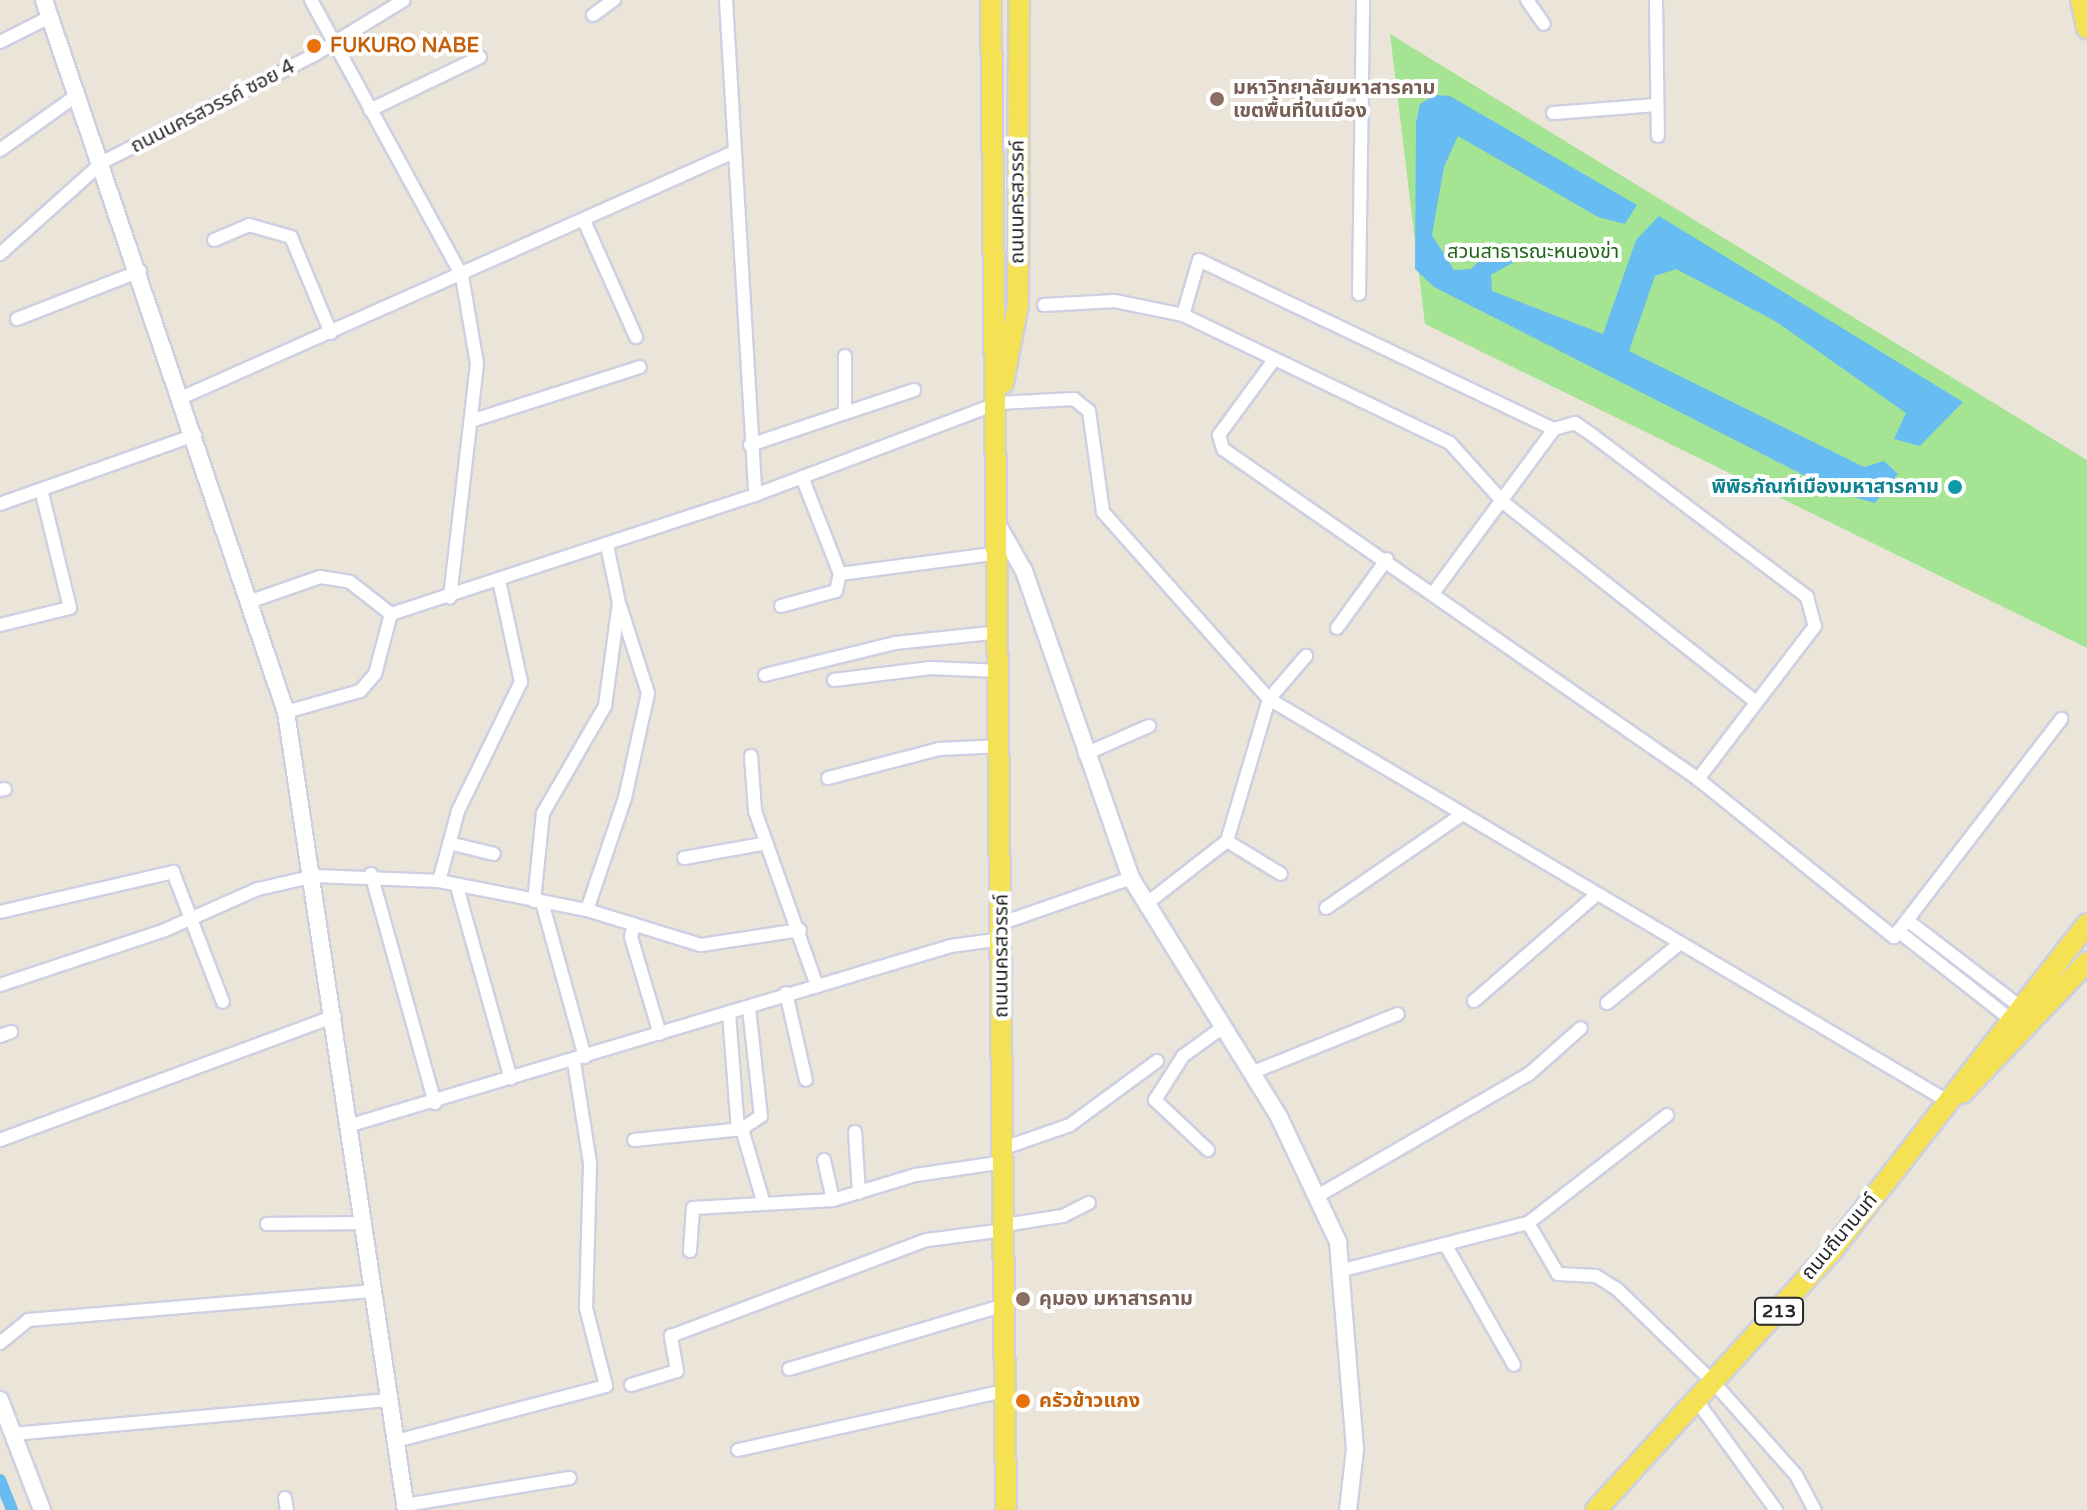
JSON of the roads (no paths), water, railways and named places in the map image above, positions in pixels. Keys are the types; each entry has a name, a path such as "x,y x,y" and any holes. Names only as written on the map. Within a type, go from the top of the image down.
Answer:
{"main road":[{"name":"ถนนนครสวรรค์","path":"991,0 991,320 999,403 1006,1510"},
{"name":"ถนนนครสวรรค์","path":"999,403 1017,320 1019,0"},
{"path":"2081,0 2087,28"},
{"path":"991,320 1017,320"},
{"name":"ถนนถีนานนท์","path":"1596,1510 1714,1383 1949,1102 2034,986 2087,924"},
{"name":"ถนนถีนานนท์","path":"1949,1102 1982,1079 2087,962"},
{"path":"2034,986 2052,1002"}],"street":[{"path":"44,0 254,600 286,712 315,876 406,1508 570,1478"},
{"path":"311,0 462,276 477,364 474,420 450,597"},
{"name":"ถนนนครสวรรค์ ซอย 4","path":"0,254 103,162 333,45 404,0"},
{"path":"593,15 614,0"},
{"path":"726,0 755,495"},
{"path":"1359,294 1363,0"},
{"path":"1527,0 1544,24"},
{"path":"1656,0 1658,136"},
{"path":"0,42 50,17"},
{"path":"370,110 480,57"},
{"path":"0,150 77,95"},
{"path":"1553,113 1657,105"},
{"path":"183,397 585,223 734,152"},
{"path":"585,223 636,337"},
{"path":"214,240 249,225 291,237 331,333"},
{"path":"1183,315 1199,260 1554,429"},
{"path":"17,319 140,271"},
{"path":"1044,305 1115,301 1183,315 1450,443 1504,503 1755,701"},
{"path":"845,356 845,413"},
{"path":"1274,360 1219,435 1223,449 1387,559 1698,779 1894,937 2061,719"},
{"path":"474,420 640,367"},
{"path":"750,445 914,390"},
{"path":"391,614 755,495 999,403 1084,403 1103,512 1269,699 1460,816 1949,1102"},
{"path":"1434,592 1504,503 1554,429 1575,423 1807,597 1815,626 1698,779"},
{"path":"0,504 195,435"},
{"path":"781,606 836,591 840,574 802,477"},
{"path":"0,625 70,608 41,489"},
{"path":"1000,529 1024,571 1085,754 1131,878 1321,1194 1343,1270 1355,1449 1348,1510"},
{"path":"587,910 625,798 648,693 619,603 607,545"},
{"path":"840,574 1000,553"},
{"path":"1337,628 1387,559"},
{"path":"254,600 320,577 350,582 391,614"},
{"path":"439,881 449,843 521,682 499,580"},
{"path":"396,1441 606,1386 586,1308 590,1163 580,1060 538,901 543,813 605,706 619,603"},
{"path":"286,712 360,691 375,674 391,614"},
{"path":"765,675 895,643 1000,632"},
{"path":"1146,904 1227,841 1269,699 1306,656"},
{"path":"834,680 930,668 1001,671"},
{"path":"1085,754 1149,726"},
{"path":"828,778 939,749 1001,746"},
{"path":"751,756 755,811 800,930 817,986"},
{"path":"1326,908 1460,816"},
{"path":"1227,841 1281,874"},
{"path":"449,843 494,854"},
{"path":"684,858 767,843"},
{"path":"0,912 173,872 194,913 223,1002"},
{"path":"371,874 435,1103"},
{"path":"0,985 194,913 315,876 371,874 439,881 457,887 587,910 701,945 800,930"},
{"path":"351,1125 580,1060 749,1008 786,993 1002,931 1131,878"},
{"path":"457,887 511,1079"},
{"path":"1474,1001 1596,895"},
{"path":"1907,920 2014,1012"},
{"path":"634,924 631,937 660,1034"},
{"path":"1898,931 2014,1012"},
{"path":"1607,1003 1679,944"},
{"path":"786,993 806,1080"},
{"path":"634,1140 740,1130 761,1116 749,1008"},
{"path":"729,1013 740,1130 764,1204"},
{"path":"1251,1073 1398,1014"},
{"path":"0,1140 335,1016"},
{"path":"1208,1150 1155,1100 1183,1056 1222,1028"},
{"path":"1321,1194 1529,1074 1581,1028"},
{"path":"690,1251 693,1208 833,1200 1004,1155 1070,1125 1157,1061"},
{"path":"1343,1270 1528,1223 1667,1115"},
{"path":"855,1132 859,1193"},
{"path":"824,1160 833,1200"},
{"path":"631,1385 677,1371 671,1336 927,1240 1063,1216 1089,1203"},
{"path":"267,1224 365,1223"},
{"path":"1528,1223 1558,1274 1596,1276 1617,1289 1714,1383 1796,1475 1815,1510"},
{"path":"1445,1244 1514,1365"},
{"path":"0,1343 28,1320 375,1291"},
{"path":"789,1369 1005,1305"},
{"path":"738,1450 1005,1391"},
{"path":"0,1400 42,1510"},
{"path":"13,1434 390,1400"},
{"path":"1697,1401 1776,1510"}],"water":[{"path":"1435,95 1450,96 1637,205 1625,224 1598,217 1458,136 1444,167 1432,235 1454,270 1471,269 1498,242 1514,262 1491,275 1492,291 1603,334 1636,240 1659,216 1963,402 1920,446 1894,439 1906,413 1775,321 1676,269 1655,276 1629,351 1864,467 1884,461 1898,474 1875,503 1839,493 1434,287 1415,269 1416,123 1420,104"}],"waterway":[{"path":"0,1480 12,1510"}],"place":[{"name":"FUKURO NABE","path":"314,46"},
{"name":"มหาวิทยาลัยมหาสารคาม เขตพื้นที่ในเมือง","path":"1217,99"},
{"name":"พิพิธภัณฑ์เมืองมหาสารคาม","path":"1955,487"},
{"name":"คุมอง มหาสารคาม","path":"1023,1299"},
{"name":"ครัวข้าวแกง","path":"1023,1401"}],"park label":[{"name":"สวนสาธารณะหนองข่า","path":"1533,252"}]}
